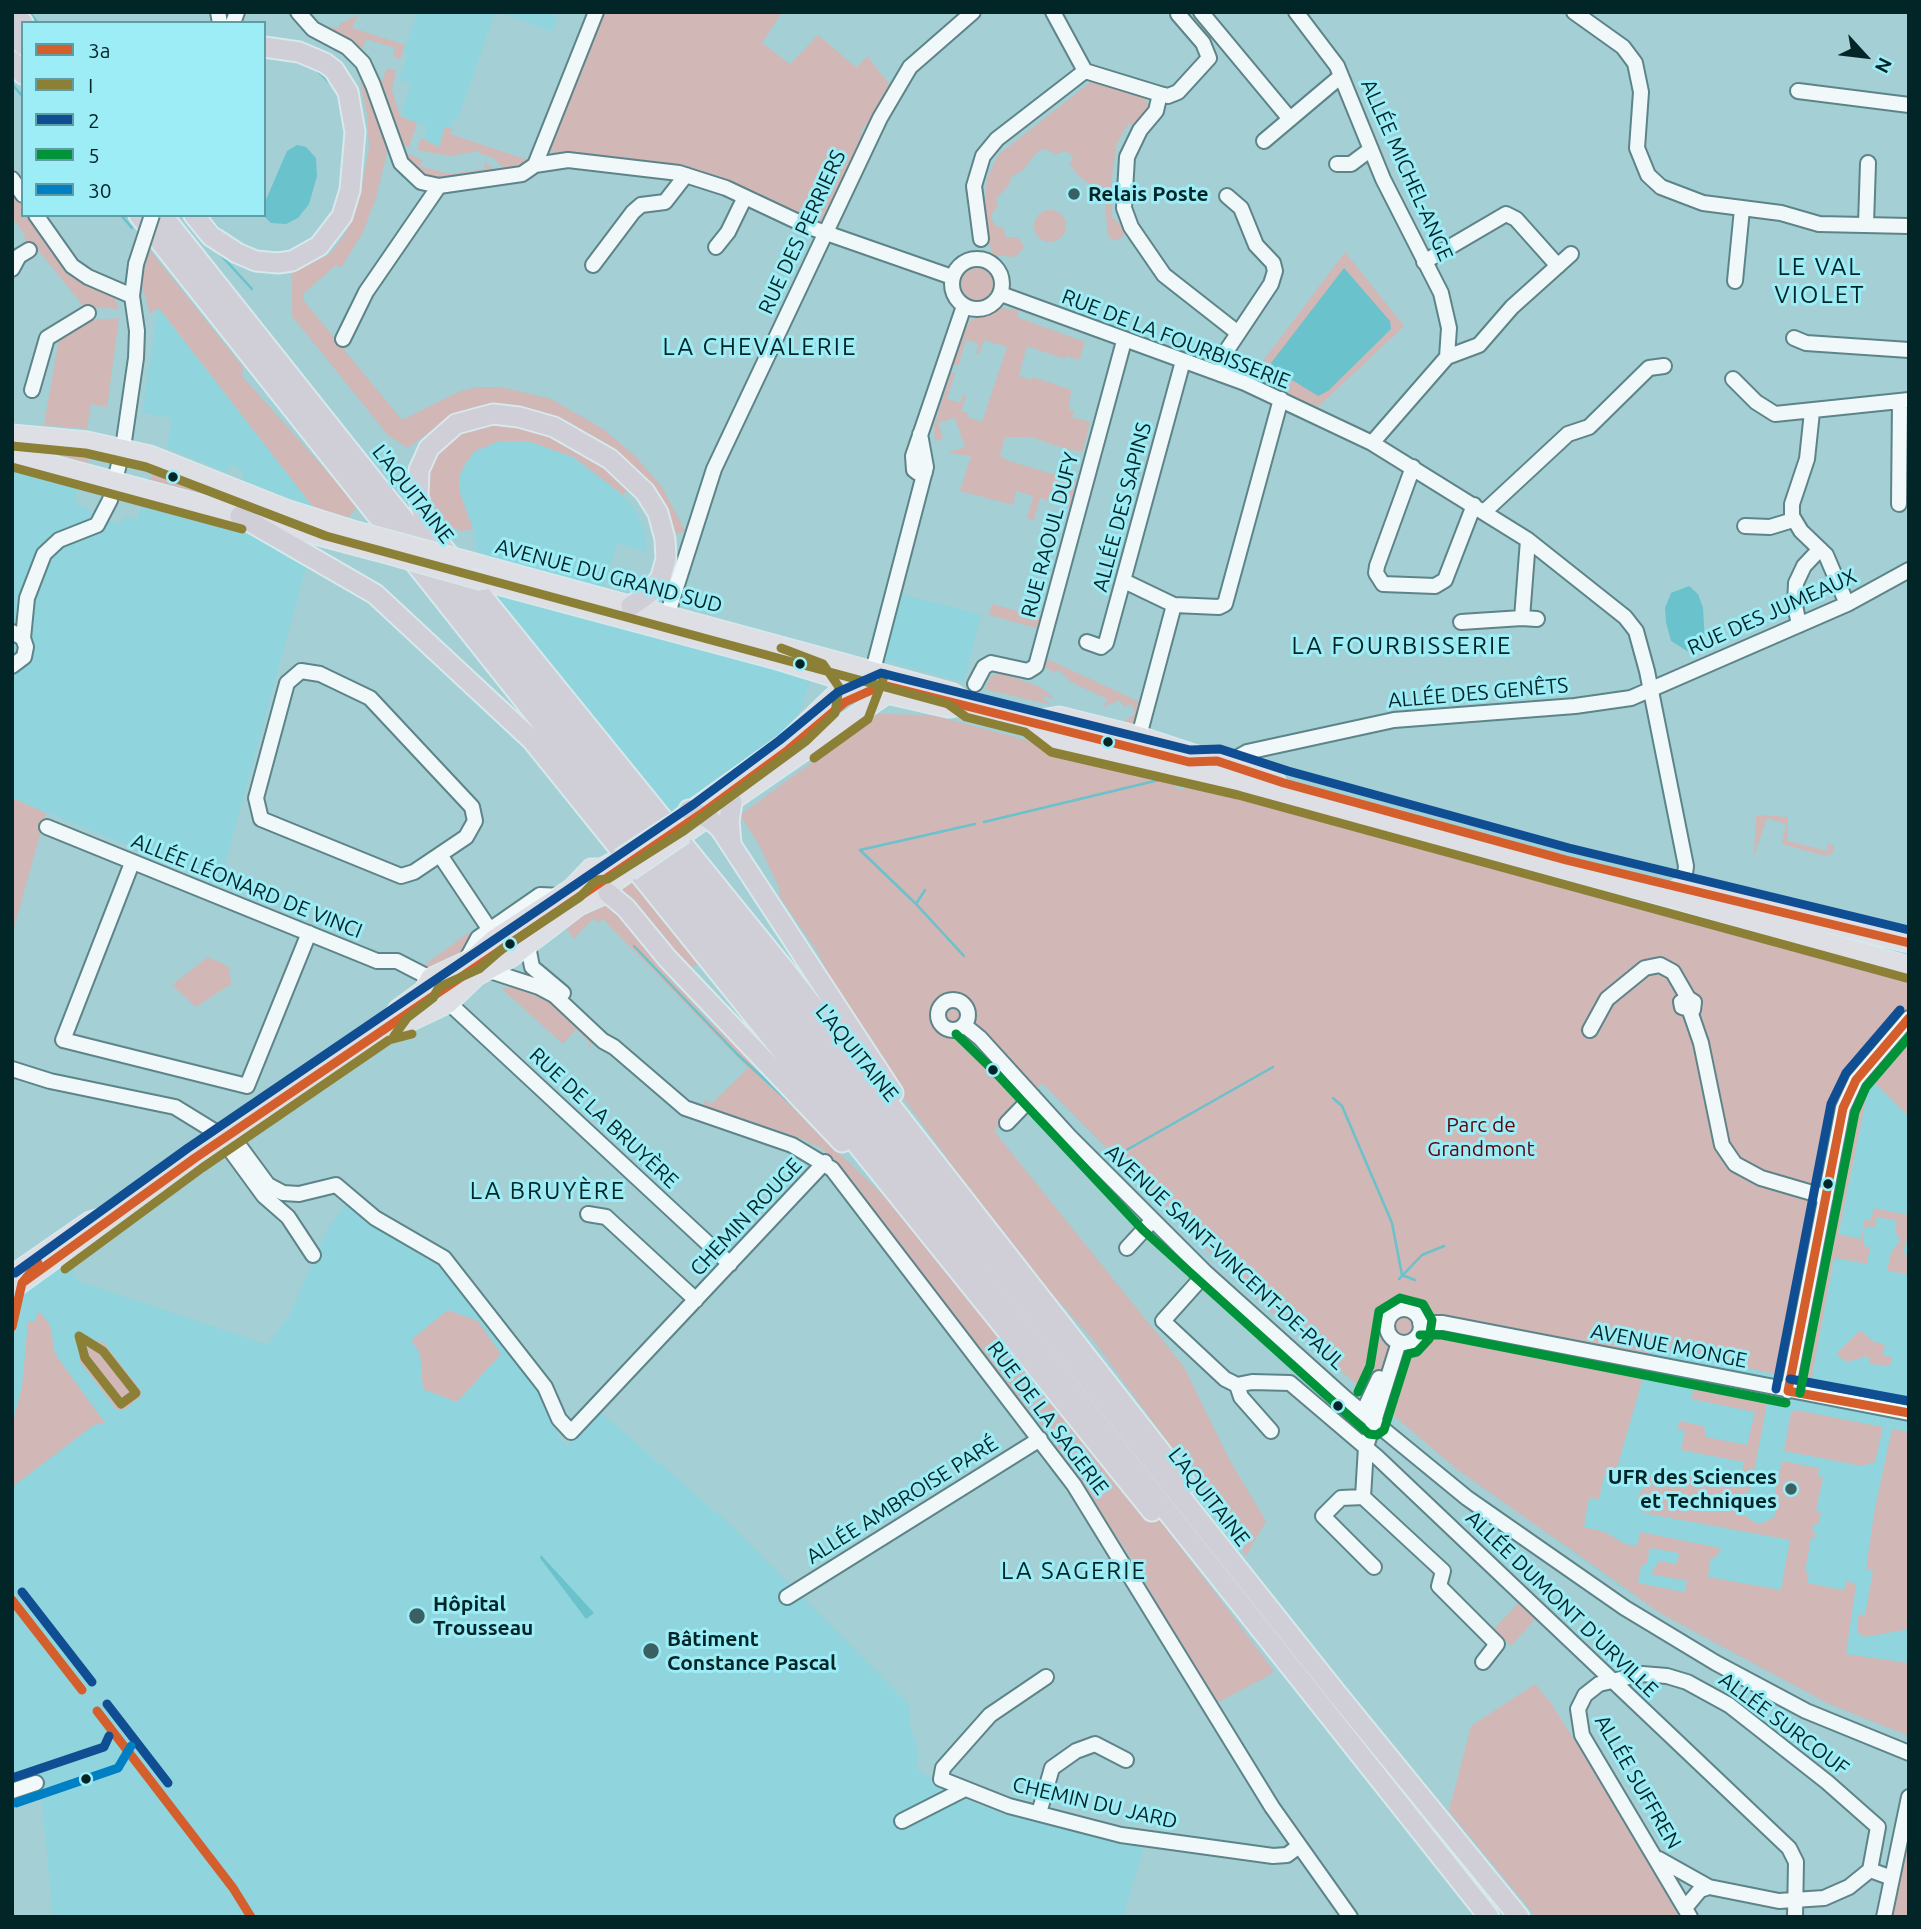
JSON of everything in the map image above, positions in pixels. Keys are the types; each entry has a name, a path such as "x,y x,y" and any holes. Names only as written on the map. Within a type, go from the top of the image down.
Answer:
{"highway":[{"path":"196,217 211,236 237,253 256,261 278,263 299,258 320,246 342,216 350,190 355,141 354,118 348,92 334,70 325,63 299,52 266,47"},
{"name":"L'AQUITAINE","path":"141,217 1213,1553 1518,1917"},
{"name":"L'AQUITAINE","path":"164,217 1213,1553 1489,1917"},
{"path":"631,606 657,585 664,568 666,549 658,513 645,492 623,470 596,449 568,433 519,417 480,416 456,424 437,438 423,458 418,484 420,507 435,538 752,929 1188,1486 1213,1553"},
{"path":"240,516 338,569 375,594 403,616 532,740 934,1238 1123,1478 1150,1509 1213,1553"},
{"path":"732,803 729,821 732,844"},
{"path":"683,822 708,818 732,844 948,1180"},
{"path":"610,889 667,958 782,1077 889,1195 934,1238"}],"main road":[{"name":"AVENUE DU GRAND SUD","path":"12,434 122,448 162,459 307,517 873,670 953,693 970,705"},
{"name":"AVENUE DU GRAND SUD","path":"12,454 372,550 887,695 948,708 970,705"},
{"path":"859,712 873,670"},
{"path":"813,672 825,685 826,704"},
{"path":"12,1290 223,1139 384,1029 407,1023 443,1005 487,970 528,946 579,906 610,889 625,864 767,757 845,687 865,688"},
{"path":"708,818 887,695"},
{"path":"970,705 1030,721 1055,740 1158,766 1233,781 1682,895 1909,943"},
{"path":"1030,721 1059,716 1139,736 1233,766 1682,895 1758,923 1909,966"},
{"path":"384,1029 398,1009 427,984 464,964 533,911 561,896 591,868 625,864"},
{"path":"601,868 610,889"},
{"path":"1758,923 1826,932 1909,955"},
{"path":"427,984 443,1005"},
{"path":"12,1275 90,1221 114,1216"}],"street":[{"path":"298,12 313,29 346,47 363,63 401,163 416,179 439,186 522,174 536,164 579,161 686,175 745,197 824,232 952,277"},
{"path":"536,164 596,12"},
{"name":"RUE DES PERRIERS","path":"667,616 714,469 880,118 910,66 973,12"},
{"path":"1053,12 1085,71 1168,96 1178,92 1203,68 1209,58 1203,43 1178,14"},
{"path":"1202,12 1290,120"},
{"name":"ALLÉE MICHEL-ANGE","path":"1296,12 1341,76 1371,149 1446,305 1450,328 1447,357"},
{"path":"1574,12 1623,47 1635,63 1641,81 1637,148 1648,174 1676,195 1742,209 1782,214 1819,224 1909,226"},
{"path":"981,239 972,259 960,265 952,277 953,294 964,306 987,307 1001,294 1001,276 981,239 974,186 983,156 996,139 1085,71"},
{"path":"1264,141 1341,76"},
{"path":"1798,91 1909,105"},
{"path":"1160,94 1156,111 1140,130 1127,157 1124,208 1131,227 1164,275 1238,333"},
{"path":"1337,164 1351,164 1371,149"},
{"path":"1866,224 1868,163"},
{"path":"593,265 640,205 665,202 686,175"},
{"path":"343,338 366,292 439,186"},
{"path":"1220,373 1227,350 1271,284 1275,271 1273,263 1256,245 1241,208 1227,196"},
{"path":"716,247 728,232 745,197"},
{"path":"1735,281 1742,209"},
{"path":"1424,262 1506,214 1516,219 1558,266"},
{"path":"37,217 72,266 88,277 132,296"},
{"path":"12,666 21,662 26,652 17,635 27,598 44,554 59,540 97,525 105,514 115,483 137,345 132,296 136,264 151,217"},
{"path":"12,269 19,256 29,250"},
{"path":"1372,443 1447,357 1479,345 1512,307 1571,254"},
{"path":"972,259 993,264"},
{"name":"RUE DE LA FOURBISSERIE","path":"1001,294 1124,341 1220,373 1282,399 1372,443 1528,540 1632,624 1649,689 1686,866 1682,895"},
{"path":"873,670 925,472 918,473 912,466 920,434 964,306"},
{"path":"32,390 47,338 88,313"},
{"path":"1794,338 1806,343 1909,350"},
{"name":"RUE RAOUL DUFY","path":"975,684 984,667 990,663 1028,671 1038,663 1124,341"},
{"name":"ALLÉE DES SAPINS","path":"1087,642 1105,645 1183,361"},
{"path":"1413,467 1376,573 1383,584 1434,586 1445,580 1479,509 1567,434 1589,427 1649,368 1664,366"},
{"path":"1733,379 1768,412 1783,415 1904,401 1899,504"},
{"path":"1124,580 1174,605 1219,607 1225,604 1282,399"},
{"path":"1812,412 1807,459 1792,504 1793,520 1833,567 1847,604"},
{"path":"1745,526 1770,527 1793,520"},
{"path":"1522,618 1528,540"},
{"path":"1798,625 1796,583 1804,566 1820,549"},
{"name":"RUE DES JUMEAUX","path":"1649,689 1847,604 1909,570"},
{"path":"12,621 27,598"},
{"path":"1139,736 1174,605"},
{"path":"1461,622 1537,619"},
{"path":"301,671 311,671 362,692 461,792 474,810 474,825 466,837 440,855 409,875 398,876 261,819 256,798 285,688 293,675 301,671"},
{"name":"ALLÉE DES GENÊTS","path":"1233,766 1243,754 1417,716 1615,701 1649,689"},
{"name":"ALLÉE LÉONARD DE VINCI","path":"47,827 380,962 397,961 427,984"},
{"path":"440,855 491,930"},
{"path":"132,863 63,1040 243,1087 250,1083 309,933"},
{"path":"464,964 472,946 540,895 561,896"},
{"name":"RUE DE LA SAGERIE","path":"528,946 532,967 599,1027 614,1047"},
{"path":"1590,1030 1607,999 1645,968 1660,965 1673,972 1689,1004 1701,1043 1722,1144 1735,1164 1761,1178 1826,1197"},
{"name":"RUE DE LA SAGERIE","path":"487,970 546,990 685,1108 792,1145 825,1162 1040,1439 1107,1535 1299,1846 1347,1916"},
{"name":"RUE DE LA BRUYÈRE","path":"443,1005 730,1264"},
{"path":"1788,1391 1843,1108 1856,1080 1909,1018"},
{"name":"AVENUE SAINT-VINCENT-DE-PAUL","path":"964,1025 980,1038 1152,1221 1206,1273 1374,1423 1486,1512 1625,1608 1806,1711 1909,1753"},
{"path":"12,1069 51,1081 164,1103 240,1147 268,1185 292,1193 288,1217"},
{"path":"1007,1123 1033,1096"},
{"path":"223,1139 264,1196 288,1217 313,1255"},
{"name":"CHEMIN ROUGE","path":"292,1193 336,1185 375,1218 444,1258 545,1387 559,1419 571,1432 825,1162"},
{"name":"CHEMIN ROUGE","path":"588,1214 606,1217 696,1300"},
{"path":"1127,1248 1152,1221"},
{"path":"1206,1273 1163,1321 1225,1379 1237,1385 1241,1397 1271,1430"},
{"path":"1363,1497 1366,1447 1394,1339 1388,1323 1397,1311 1411,1311 1420,1323 1415,1339 1394,1339"},
{"name":"AVENUE MONGE","path":"1420,1323 1444,1323 1909,1413"},
{"path":"1363,1412 1394,1339"},
{"name":"ALLÉE DUMONT D'URVILLE","path":"1237,1385 1287,1381 1366,1447 1789,1848 1796,1862 1795,1917"},
{"path":"1377,1458 1392,1438"},
{"name":"ALLÉE AMBROISE PARÉ","path":"787,1597 1040,1439"},
{"path":"1374,1567 1324,1516 1341,1498 1363,1497 1443,1571 1438,1586 1497,1644 1483,1662"},
{"name":"ALLÉE SURCOUF","path":"1612,1681 1653,1674 1679,1679 1702,1689 1773,1738 1878,1827"},
{"name":"CHEMIN DU JARD","path":"1046,1677 996,1709 943,1768 941,1779 963,1790 1038,1814 1121,1835 1170,1844 1281,1856 1299,1846"},
{"name":"ALLÉE SUFFREN","path":"1612,1681 1599,1685 1585,1695 1577,1709 1578,1726 1688,1913"},
{"path":"1038,1814 1052,1768 1076,1751 1095,1744 1126,1760"},
{"path":"12,1791 36,1783"},
{"path":"902,1821 963,1790"},
{"path":"1884,1917 1905,1831 1909,1797"},
{"path":"1657,1858 1709,1887 1752,1898 1795,1902 1835,1894 1870,1870 1878,1827 1905,1831"},
{"path":"1870,1870 1892,1878"},
{"path":"1688,1913 1694,1896 1709,1887"}],"shaded area":[{"path":"418,12 546,12 558,19 552,32 502,13 494,15 458,119 453,119 450,129 445,127 439,147 424,139 427,126 404,118 402,112 411,84 399,80 408,54 403,52"},
{"path":"297,145 306,147 316,158 317,176 309,204 298,218 286,224 271,223 265,217 266,200 287,151"},
{"path":"1344,268 1390,321 1391,329 1328,391 1318,396 1273,368 1271,363"},
{"path":"158,308 313,507 243,480 243,472 231,464 226,472 167,448 172,418 142,413"},
{"path":"500,441 528,441 573,457 606,479 636,511 644,529 647,552 617,543 597,611 813,672 794,729 668,814 484,585 473,529 459,490 459,476 475,451"},
{"path":"12,465 79,483 75,503 119,525 126,517 137,520 144,499 205,517 267,540 308,560 220,883 12,798"},
{"path":"1689,586 1698,594 1703,608 1705,644 1701,650 1692,654 1671,641 1665,608 1671,593"},
{"path":"901,594 981,615 964,682 883,660"},
{"path":"1874,1083 1909,1117 1909,1736 1829,1704 1698,1634 1621,1588 1554,1540 1595,1334 1811,1381 1868,1090"},
{"name":"Hôpital Trousseau","path":"348,1200 372,1224 434,1257 542,1392 559,1437 567,1446 600,1412 732,1526 910,1706 910,1723 919,1755 916,1769 967,1800 1002,1814 1144,1846 1123,1917 53,1917 40,1782 12,1791 12,1302 71,1262 77,1281 268,1345 289,1316 327,1230"},
{"path":"541,1555 594,1613 586,1619 540,1558"}],"green space":[{"path":"601,12 782,12 762,43 790,64 818,35 857,68 867,56 890,85 869,126 864,126 861,132 863,139 821,222 814,224 718,176 683,165 583,153 553,153 549,147"},
{"path":"358,15 352,28 405,45 400,60 393,55 395,48 366,39 362,49 354,47 323,27 339,27 339,24"},
{"path":"387,68 396,71 392,90 400,116 417,123 409,147 401,144 381,83"},
{"path":"1093,80 1143,94 1148,104 1147,112 1135,127 1129,123 1117,143 1112,175 1112,218 1123,226 1124,236 1114,241 1108,236 1104,196 1069,164 1073,159 1070,154 1066,151 1056,154 1045,149 1038,151 1022,171 1012,176 1008,186 996,199 998,208 994,209 991,219 997,227 1003,227 1006,237 1018,237 1024,247 1015,257 992,255 984,213 987,178 998,155"},
{"path":"360,82 370,88 387,153 376,198 363,232 341,268 336,265 304,293 304,301 402,420 458,392 477,387 501,387 551,399 603,429 635,456 662,487 685,531 665,539 634,481 623,495 573,457 528,441 500,441 475,451 459,476 459,490 473,529 461,531 450,527 431,508 425,481 448,419 408,448 388,435 292,316 292,273 331,253 347,231 361,193 369,147 367,115"},
{"path":"445,127 452,129 450,134 528,160 520,167 505,171 494,158 480,154 479,151 450,156 417,150 421,138 439,147"},
{"path":"404,154 422,160 420,166 448,174 485,169 484,162 494,169 437,179 413,168"},
{"path":"12,190 21,203 21,217 30,217 63,265 75,276 114,296 119,309 84,307 35,246 28,247 23,232 12,218"},
{"path":"1050,210 1061,215 1066,226 1061,237 1050,242 1039,237 1034,226 1039,215"},
{"path":"149,249 243,367 242,376 358,506 346,520 313,507 159,308 150,313 141,284"},
{"path":"1345,252 1404,326 1318,407 1251,377"},
{"path":"977,268 989,272 993,284 989,296 977,300 965,296 961,284 965,272"},
{"path":"1001,308 1019,310 1017,317 1085,342 1079,360 1066,356 1065,359 1027,346 1019,376 1031,380 1033,377 1071,390 1069,410 1074,411 1072,417 1090,422 1083,451 1069,450 1031,437 1005,437 1000,456 1080,482 1074,508 1040,498 1034,520 1027,518 1033,496 1016,491 1013,505 960,491 971,456 948,453 965,447 955,418 938,423 943,438 935,442 934,426 951,372 955,373 947,399 960,403 963,395 966,396 961,411 968,413 967,417 982,422 1007,347 984,340 979,354 976,353 979,344 966,340 958,366 953,365 965,327 973,319"},
{"path":"119,318 107,407 91,404 87,429 44,425 62,322"},
{"path":"13,442 57,444 77,450 79,447 94,449 86,456 89,464"},
{"path":"151,467 278,514 277,518 145,483 152,477"},
{"path":"992,604 1044,618 1040,629 989,615"},
{"path":"1047,659 1140,702 1133,728 1119,724 1135,714 1131,704 1124,707 1120,700 1103,707 1107,699 1071,682 1059,670 1055,673 1045,667"},
{"path":"1001,673 1040,687 1053,697 1051,700 1046,695 1043,698 1051,705 985,689 991,676"},
{"name":"Parc de Grandmont","path":"878,714 932,715 1150,773 1166,779 1179,790 1201,784 1909,974 1909,1117 1875,1083 1868,1090 1838,1234 1861,1239 1865,1219 1871,1220 1874,1208 1909,1215 1909,1233 1903,1253 1909,1255 1908,1274 1887,1271 1891,1252 1900,1242 1895,1230 1897,1221 1877,1217 1875,1227 1868,1226 1863,1231 1864,1246 1870,1247 1867,1264 1836,1258 1833,1261 1811,1382 1652,1347 1614,1478 1604,1476 1599,1499 1589,1498 1584,1527 1605,1532 1625,1544 1637,1546 1640,1532 1721,1548 1716,1558 1711,1557 1708,1577 1781,1590 1790,1540 1643,1513 1637,1500 1648,1477 1662,1471 1739,1485 1744,1462 1681,1450 1685,1431 1678,1429 1679,1421 1704,1426 1706,1437 1747,1445 1755,1412 1691,1399 1695,1388 1767,1403 1751,1488 1741,1509 1744,1515 1756,1523 1763,1523 1775,1516 1778,1500 1775,1492 1782,1461 1819,1468 1818,1476 1823,1478 1816,1511 1821,1512 1818,1525 1814,1524 1812,1532 1816,1533 1815,1538 1811,1538 1805,1572 1809,1573 1807,1583 1844,1590 1847,1580 1856,1585 1846,1654 1909,1663 1909,1736 1829,1704 1660,1613 1458,1470 1257,1300 1042,1083 994,1131 1184,1367 1229,1459 1266,1521 1246,1556 1193,1477 1094,1341 1019,1257 852,1023 817,951 779,896 780,890 758,843 740,815","holes":["1650,1548 1679,1553 1677,1564 1659,1561 1651,1574 1687,1581 1685,1592 1638,1583 1641,1566 1647,1563"]},
{"path":"12,798 46,813 12,935"},
{"path":"1756,815 1788,817 1788,841 1827,851 1827,844 1834,845 1833,853 1826,856 1782,844 1786,824 1767,818 1754,856"},
{"path":"634,876 698,963 691,969 622,890 623,884"},
{"path":"602,905 611,906 636,927 669,977 709,1020 810,1114 806,1122 900,1211 1160,1520 1274,1671 1215,1704 1131,1558 1047,1432 996,1371 838,1165 821,1148 797,1137 704,1106 705,1099 711,1104 748,1068 603,919 599,923 593,918 574,939 566,928 576,918"},
{"path":"468,933 473,937 458,964 432,969 423,966"},
{"path":"208,957 229,967 231,984 196,1007 172,985"},
{"path":"511,986 546,999 594,1041 588,1049 589,1041 576,1029 563,1044 502,989"},
{"path":"448,1310 478,1321 501,1354 457,1402 423,1389 420,1353 411,1340"},
{"path":"39,1311 50,1325 55,1354 105,1423 94,1425 12,1487 12,1425 22,1387 28,1322 35,1321"},
{"path":"1860,1330 1873,1341 1885,1345 1883,1355 1892,1357 1890,1366 1870,1364 1868,1356 1847,1362 1836,1354"},
{"path":"98,1341 104,1343 141,1391 140,1397 124,1410 117,1410 80,1362 79,1356"},
{"path":"1796,1410 1883,1427 1875,1462 1862,1466 1784,1451 1791,1413"},
{"path":"1892,1429 1909,1432 1909,1629 1865,1637 1857,1632 1857,1624 1859,1614 1865,1615 1873,1571 1866,1569 1874,1513"},
{"path":"1521,1600 1538,1616 1511,1646 1494,1629"},
{"path":"1535,1684 1551,1703 1617,1808 1679,1917 1536,1917 1449,1811 1471,1726"},
{"path":"1909,1838 1909,1917 1891,1917 1906,1840"}],"waterway":[{"path":"29,12 36,21"},
{"path":"317,70 332,85"},
{"path":"12,84 21,95"},
{"path":"392,162 403,176 422,190"},
{"path":"123,217 132,228"},
{"path":"209,217 223,233"},
{"path":"240,244 263,253"},
{"path":"280,253 294,250"},
{"path":"219,253 252,289"},
{"path":"984,822 1159,780"},
{"path":"916,904 860,850 975,824"},
{"path":"925,890 916,904 964,956"},
{"path":"634,946 737,1054 798,1110"},
{"path":"1116,1156 1273,1067"},
{"path":"1333,1098 1342,1106 1392,1223 1402,1275 1415,1280"},
{"path":"1399,1279 1422,1255 1444,1246"}],"transit line":[{"name":"I","path":"12,446 85,453 146,467 326,536 948,704 966,717 1025,732 1051,752 1238,795 1906,978"},
{"name":"I","path":"12,467 242,529"},
{"name":"I","path":"394,1036 407,1018 433,998 439,987 479,969 502,949 580,897 596,880 608,879 682,832 806,741 835,713 839,687 823,664 781,648"},
{"name":"2","path":"15,1273 188,1148 694,804 780,740 838,692 881,673 1190,750 1220,749 1288,771 1569,848 1909,930"},
{"name":"I","path":"814,758 868,719 885,674"},
{"name":"3a","path":"22,1283 195,1158 701,814 788,750 845,702 883,685 1189,762 1217,761 1284,783 1566,860 1909,943"},
{"name":"2","path":"1776,1389 1831,1104 1846,1073 1900,1010"},
{"name":"3a","path":"1788,1391 1843,1108 1856,1080 1909,1018"},
{"name":"I","path":"65,1269 202,1168 389,1040 412,1034"},
{"name":"5","path":"956,1034 1143,1230 1369,1434 1377,1435 1384,1430 1408,1354 1417,1352 1429,1339 1432,1320 1423,1304 1400,1298 1379,1311 1370,1366 1358,1392"},
{"name":"5","path":"1800,1393 1855,1112 1866,1087 1909,1037"},
{"name":"3a","path":"12,1327 22,1283 38,1263"},
{"name":"5","path":"1420,1335 1442,1335 1786,1403"},
{"name":"I","path":"79,1336 103,1351 136,1393 121,1404 85,1358 79,1336"},
{"name":"2","path":"1790,1379 1909,1401"},
{"name":"3a","path":"1788,1391 1909,1413"},
{"name":"2","path":"22,1592 92,1682"},
{"name":"3a","path":"12,1600 82,1690"},
{"name":"2","path":"107,1704 168,1783"},
{"name":"3a","path":"97,1711 233,1888 251,1917"},
{"name":"2","path":"12,1778 104,1747 109,1736"},
{"name":"30","path":"16,1803 118,1768 131,1746"}],"place":[{"name":"Relais Poste","path":"1074,194"},
{"name":"UFR des Sciences et Techniques","path":"1791,1489"},
{"name":"Hôpital Trousseau","path":"417,1616"},
{"name":"Bâtiment Constance Pascal","path":"651,1651"}],"district":[{"name":"LE VAL VIOLET","path":"1820,281"},
{"name":"LA CHEVALERIE","path":"760,347"},
{"name":"LA FOURBISSERIE","path":"1402,646"},
{"name":"LA BRUYÈRE","path":"548,1191"},
{"name":"LA SAGERIE","path":"1074,1571"}]}
